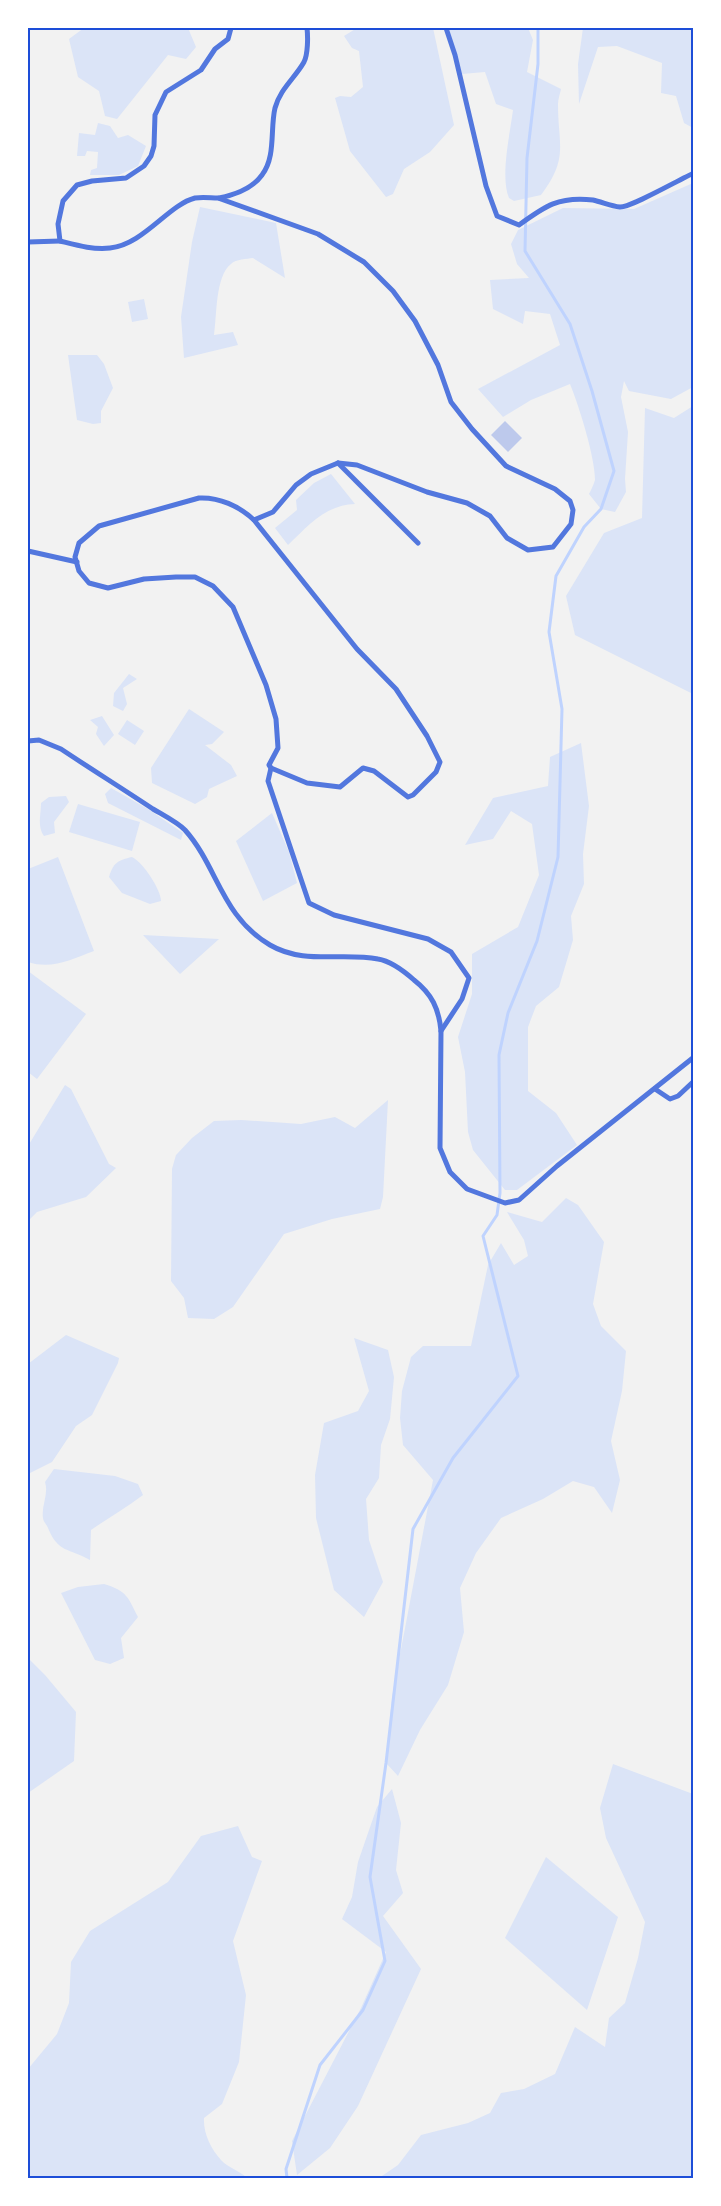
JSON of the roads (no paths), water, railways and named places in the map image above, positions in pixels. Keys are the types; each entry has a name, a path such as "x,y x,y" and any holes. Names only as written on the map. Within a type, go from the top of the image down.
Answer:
{"street":[{"path":"60,241 58,224 63,201 78,185 92,180 126,178 144,166 151,156 154,146 155,115 166,92 201,70 215,49 228,39 231,28"},
{"path":"28,242 60,241 84,247 110,248 128,242 150,230 195,198 218,198 235,194 262,177 269,164 275,107 287,84 305,61 307,28"},
{"path":"446,28 455,55 486,186 497,216 519,225 558,201 594,200 621,207 670,186 694,173"},
{"path":"218,198 318,234 364,262 393,291 415,321 438,365 451,402 466,422 506,466 555,489 570,501 573,510 571,524 553,548 528,550 507,538 490,516 467,503 427,492 357,465 338,462 311,474 296,485 274,512 254,520"},
{"path":"338,462 418,543"},
{"path":"271,768 308,783 340,787 363,768 374,771 408,797 436,772 440,762 427,736 396,689 357,649 246,512 213,498 199,498 175,503 99,526 79,543 75,557 80,571 89,583 108,588 144,579 194,577 213,586 233,607 266,685 276,719 278,748 269,765 271,768 268,782 309,903 334,915 428,939 451,952 469,978 462,999 441,1031"},
{"path":"28,551 77,562"},
{"path":"28,742 40,740 56,746 184,830 201,853 227,904 255,935 271,946 289,953 331,959 358,957 380,959 408,975 427,990 439,1013 441,1031 440,1148 450,1172 467,1189 496,1202 505,1203 519,1200 557,1166 694,1057"},
{"path":"655,1089 670,1099 678,1096 694,1081"}],"waterway":[{"path":"287,2178 286,2169 320,2065 363,2010 385,1961 370,1877 386,1763 413,1529 453,1458 518,1376 483,1236 497,1215 500,1193 499,1055 508,1013 537,941 558,857 562,709 549,632 556,576 584,527 601,509 614,471 592,391 570,324 525,251 527,158 538,64 538,28"}]}
